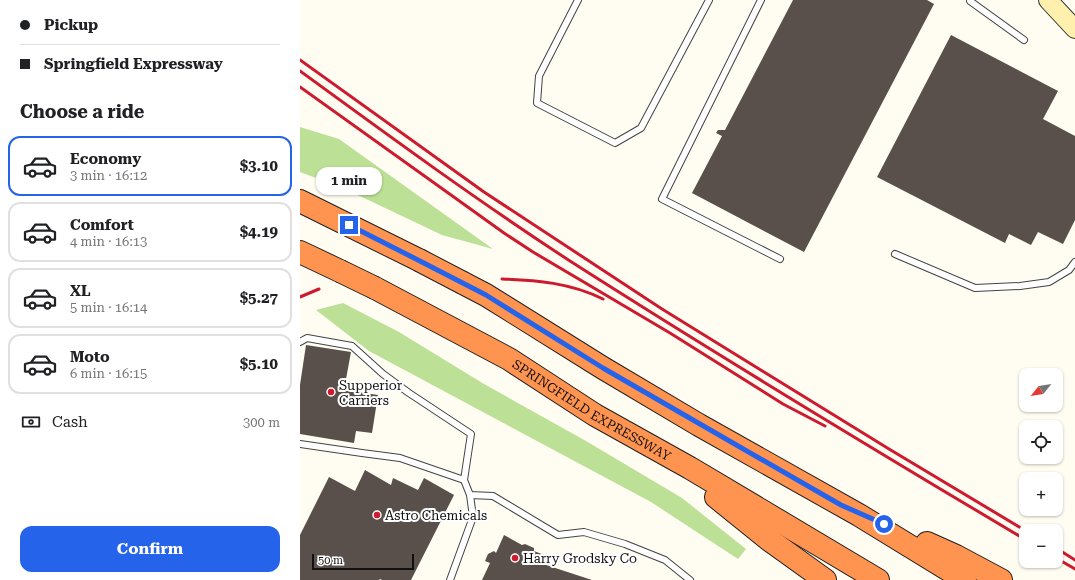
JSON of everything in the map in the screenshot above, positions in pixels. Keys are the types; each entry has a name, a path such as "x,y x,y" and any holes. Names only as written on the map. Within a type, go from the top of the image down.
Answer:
{"highway":[{"path":"300,201 486,295 603,368 841,505 964,580"},
{"name":"SPRINGFIELD EXPRESSWAY","path":"300,252 375,288 509,359 596,415 878,580"},
{"path":"663,453 768,539 825,580"},
{"path":"841,505 956,556 1001,580"}],"main road":[{"path":"1048,0 1075,29"}],"lane":[{"path":"578,0 539,76 537,103 615,143 641,128 709,0"},
{"path":"762,0 662,199 780,259"},
{"path":"970,0 1024,40"},
{"path":"895,254 975,288 1020,286 1049,282 1069,270 1075,262"},
{"path":"300,342 307,338 352,346 383,374 408,393 471,434 464,480 470,495 473,517 450,580"},
{"path":"300,444 400,458 464,480"},
{"path":"470,495 493,496 558,534 584,532 626,544 665,560 690,580"}],"green space":[{"path":"300,127 339,139 493,249 442,235 343,188 300,172"},
{"path":"343,303 399,332 484,384 586,441 682,498 746,549 738,559 651,502 369,351 316,310"}],"building":[{"path":"793,0 927,0 934,4 804,252 692,193 722,136 716,133 718,130 725,130"},
{"path":"951,35 1058,91 1043,119 1075,136 1075,220 1063,244 1038,232 1031,245 1009,234 1005,243 877,177"},
{"name":"Supperior Carriers","path":"306,345 351,352 344,390 378,395 372,433 356,431 354,443 300,434 300,385"},
{"name":"Astro Chemicals","path":"365,470 391,485 393,478 418,490 424,478 454,495 411,580 300,580 300,535 329,477 355,491"},
{"name":"Harry Grodsky Co","path":"504,535 522,545 525,544 534,548 534,551 544,555 540,563 592,580 482,580 490,563 485,561 488,554 494,551 496,553"}],"railway":[{"path":"300,60 484,192 662,309 889,449 1019,527"},
{"path":"300,71 468,192 570,261 911,472 1019,536"},
{"path":"300,87 504,233 533,252 670,333 783,404 825,426"},
{"path":"502,279 553,283 578,289 603,299"},
{"path":"300,297 319,289"},
{"path":"1063,552 1075,560"},
{"path":"1063,562 1075,569"}],"place":[{"name":"Supperior Carriers","path":"331,392"},
{"name":"Astro Chemicals","path":"377,515"},
{"name":"Harry Grodsky Co","path":"515,558"}],"route":[{"path":"349,225 486,295 603,368 700,424 841,505 884,524"}]}
